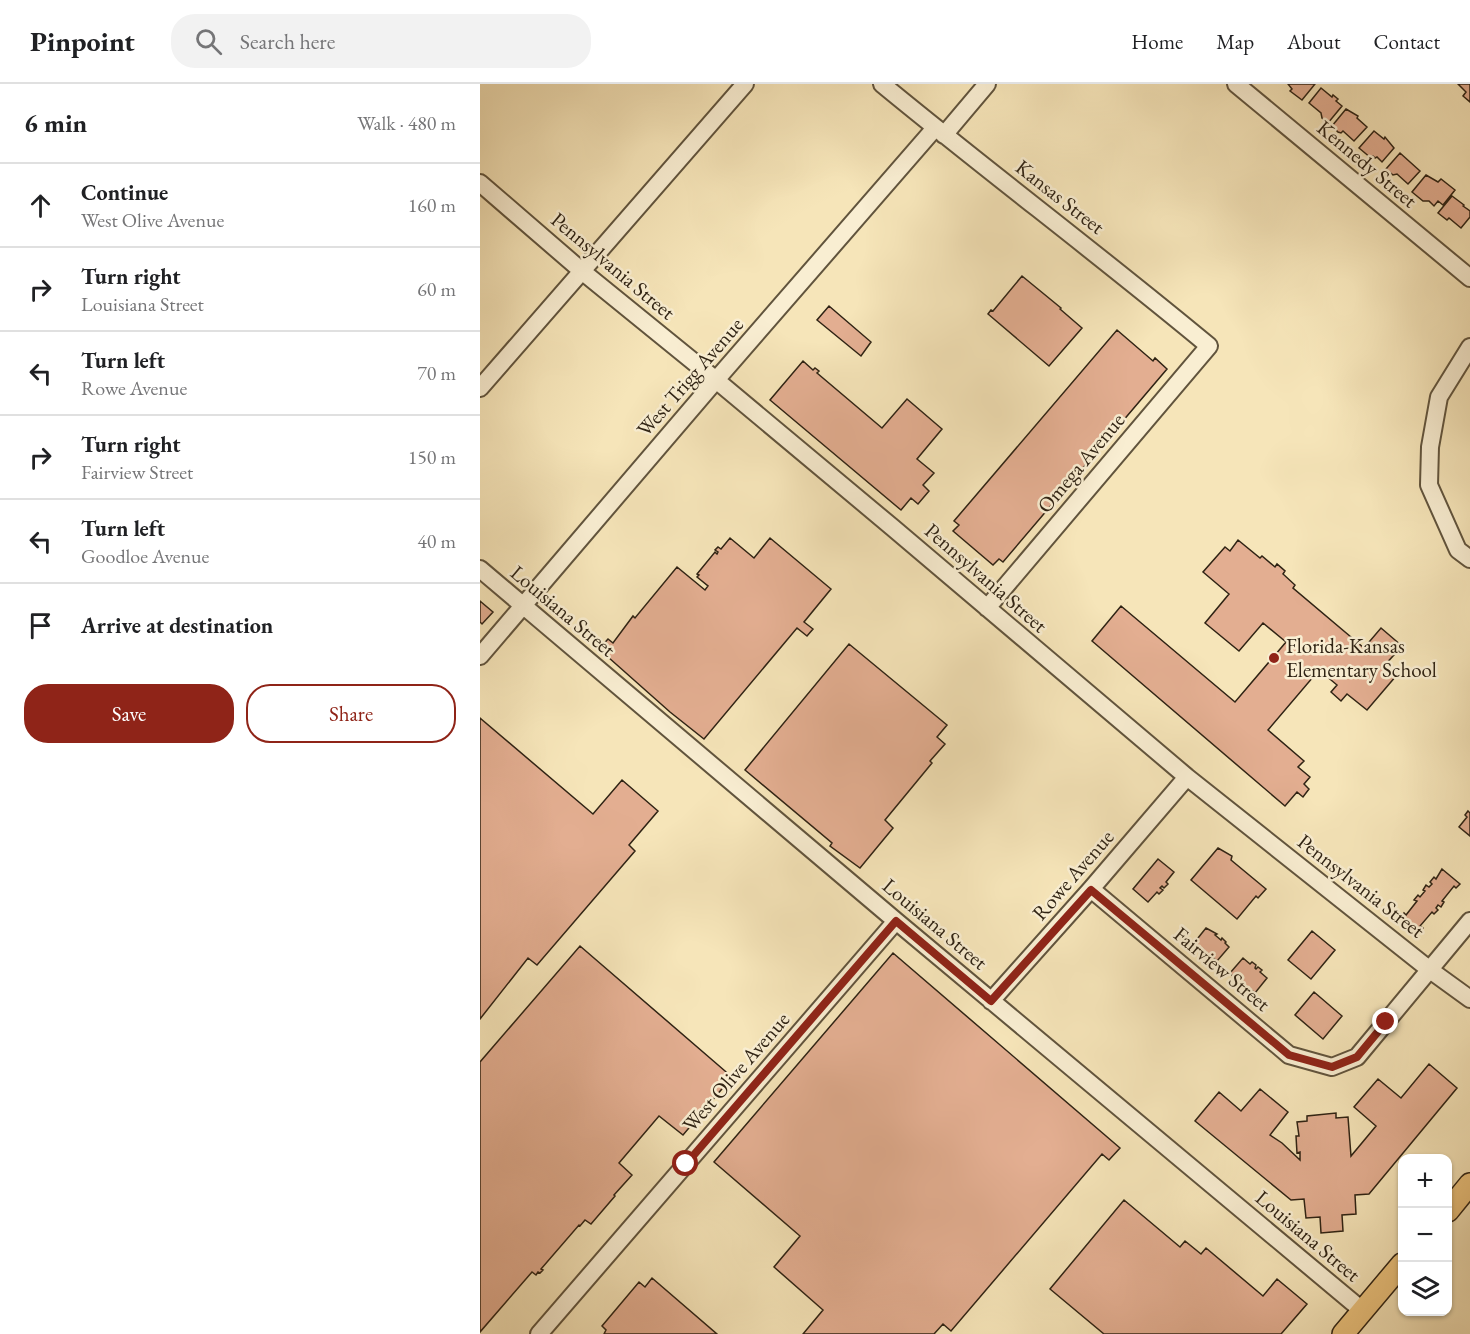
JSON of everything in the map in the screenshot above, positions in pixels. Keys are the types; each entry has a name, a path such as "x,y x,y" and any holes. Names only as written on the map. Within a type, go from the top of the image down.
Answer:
{"main road":[{"path":"1450,1208 1470,1184"},
{"path":"1343,1334 1398,1269"}],"street":[{"path":"480,388 745,84"},
{"name":"Kansas Street","path":"882,84 1110,264 1209,346"},
{"name":"West Trigg Avenue","path":"480,656 716,380 939,131 987,84"},
{"name":"Kennedy Street","path":"1236,84 1470,278"},
{"name":"Pennsylvania Street","path":"480,183 1186,777 1470,999"},
{"name":"Omega Avenue","path":"987,608 1209,346"},
{"path":"1464,554 1429,485 1430,447 1439,397 1470,346"},
{"name":"Louisiana Street","path":"480,569 522,607 1363,1311"},
{"name":"Rowe Avenue","path":"991,1001 1091,890 1186,777"},
{"name":"Fairview Street","path":"1091,890 1289,1055 1332,1067 1357,1057 1430,970"},
{"name":"West Olive Avenue","path":"539,1334 896,921"},
{"path":"1430,970 1470,921"}],"building":[{"path":"1288,84 1315,84 1302,100 1290,91 1292,89"},
{"path":"1458,84 1470,84 1470,102 1463,96 1466,92"},
{"path":"1321,88 1338,99 1336,101 1342,106 1328,123 1322,118 1321,113 1309,103"},
{"path":"1346,109 1358,116 1357,118 1367,127 1354,141 1343,131 1338,132 1332,126"},
{"path":"1374,131 1384,139 1385,137 1394,148 1382,162 1377,157 1371,158 1359,148"},
{"path":"1400,153 1420,171 1408,184 1397,174 1393,175 1386,169"},
{"path":"1426,175 1438,182 1441,179 1455,190 1443,205 1438,201 1434,206 1412,192"},
{"path":"1452,196 1470,211 1470,217 1461,228 1449,218 1447,220 1438,213"},
{"path":"1022,276 1082,328 1049,366 988,314"},
{"path":"829,306 871,342 861,356 817,320"},
{"path":"1117,330 1153,361 1155,358 1167,369 1003,562 999,559 993,565 953,531 959,525 954,521"},
{"path":"803,361 813,370 815,368 819,371 817,373 882,428 907,399 942,429 917,459 934,473 923,485 929,491 918,504 911,498 901,510 770,400"},
{"path":"730,538 754,558 770,538 831,589 804,622 813,629 807,636 797,628 704,739 599,649 608,639 613,643 633,616 635,618 677,567 705,590 708,586 697,577 699,575 697,574 715,552 717,554 715,550 718,547 721,549"},
{"path":"1238,540 1260,558 1262,556 1275,567 1277,564 1285,571 1283,574 1295,585 1293,588 1364,648 1381,628 1402,646 1384,666 1396,676 1367,710 1347,694 1341,701 1331,692 1337,685 1319,670 1268,730 1304,761 1298,767 1310,777 1304,784 1309,789 1303,797 1297,792 1285,806 1092,641 1121,606 1235,702 1286,642 1263,623 1239,651 1205,623 1229,594 1203,572 1225,547 1230,551"},
{"path":"480,601 493,612 482,624 480,622"},
{"path":"849,644 947,725 937,737 945,744 885,820 893,828 860,868 830,846 832,843 745,770"},
{"path":"480,718 593,814 622,780 658,811 629,845 635,851 537,965 528,958 480,1019"},
{"path":"1468,811 1470,813 1470,836 1459,827 1467,817 1465,815"},
{"path":"1218,848 1232,856 1231,860 1266,889 1258,898 1256,896 1237,919 1191,880"},
{"path":"1158,859 1174,872 1166,882 1168,884 1160,888 1163,890 1159,894 1157,892 1148,902 1133,889"},
{"path":"1442,869 1460,884 1456,888 1454,886 1442,901 1444,902 1441,907 1438,905 1436,908 1438,910 1434,914 1432,912 1420,926 1423,928 1419,932 1401,917 1404,913 1406,915 1417,901 1414,900 1425,891 1423,890 1426,885 1429,887 1432,884 1430,882 1434,877 1436,879"},
{"path":"1206,928 1217,934 1215,935 1221,940 1222,938 1229,947 1217,961 1211,956 1209,959 1204,951 1202,953 1198,950 1200,948 1194,943"},
{"path":"1312,931 1335,950 1311,979 1288,960"},
{"path":"580,946 732,1077 683,1135 659,1116 619,1163 632,1175 615,1196 591,1224 585,1220 579,1225 540,1273 536,1275 532,1272 480,1332 480,1062"},
{"path":"893,953 1120,1148 1109,1160 1102,1154 951,1331 943,1324 934,1334 803,1334 823,1310 774,1267 800,1236 714,1162"},
{"path":"1243,958 1250,964 1252,962 1256,965 1256,969 1258,967 1262,970 1260,972 1267,978 1255,993 1243,986 1245,984 1241,981 1239,983 1230,973"},
{"path":"1314,992 1342,1016 1323,1039 1295,1015"},
{"path":"1429,1064 1457,1088 1402,1154 1398,1154 1398,1159 1369,1194 1355,1195 1356,1214 1342,1215 1343,1231 1321,1233 1320,1217 1306,1218 1304,1199 1291,1200 1195,1121 1219,1092 1241,1111 1260,1089 1288,1112 1270,1135 1300,1160 1300,1152 1297,1153 1296,1136 1299,1136 1297,1122 1307,1121 1307,1116 1336,1113 1336,1118 1348,1117 1351,1156 1376,1126 1354,1107 1378,1079 1401,1098"},
{"path":"1124,1200 1180,1247 1185,1241 1201,1254 1206,1248 1263,1296 1277,1279 1307,1304 1281,1334 1104,1334 1050,1289"},
{"path":"652,1278 717,1334 604,1334 606,1330 602,1326 639,1282 645,1287"}],"place":[{"name":"Florida-Kansas Elementary School","path":"1274,658"}],"route":[{"path":"686,1164 896,921 991,1001 1091,890 1289,1055 1332,1067 1357,1057 1386,1022"}]}
